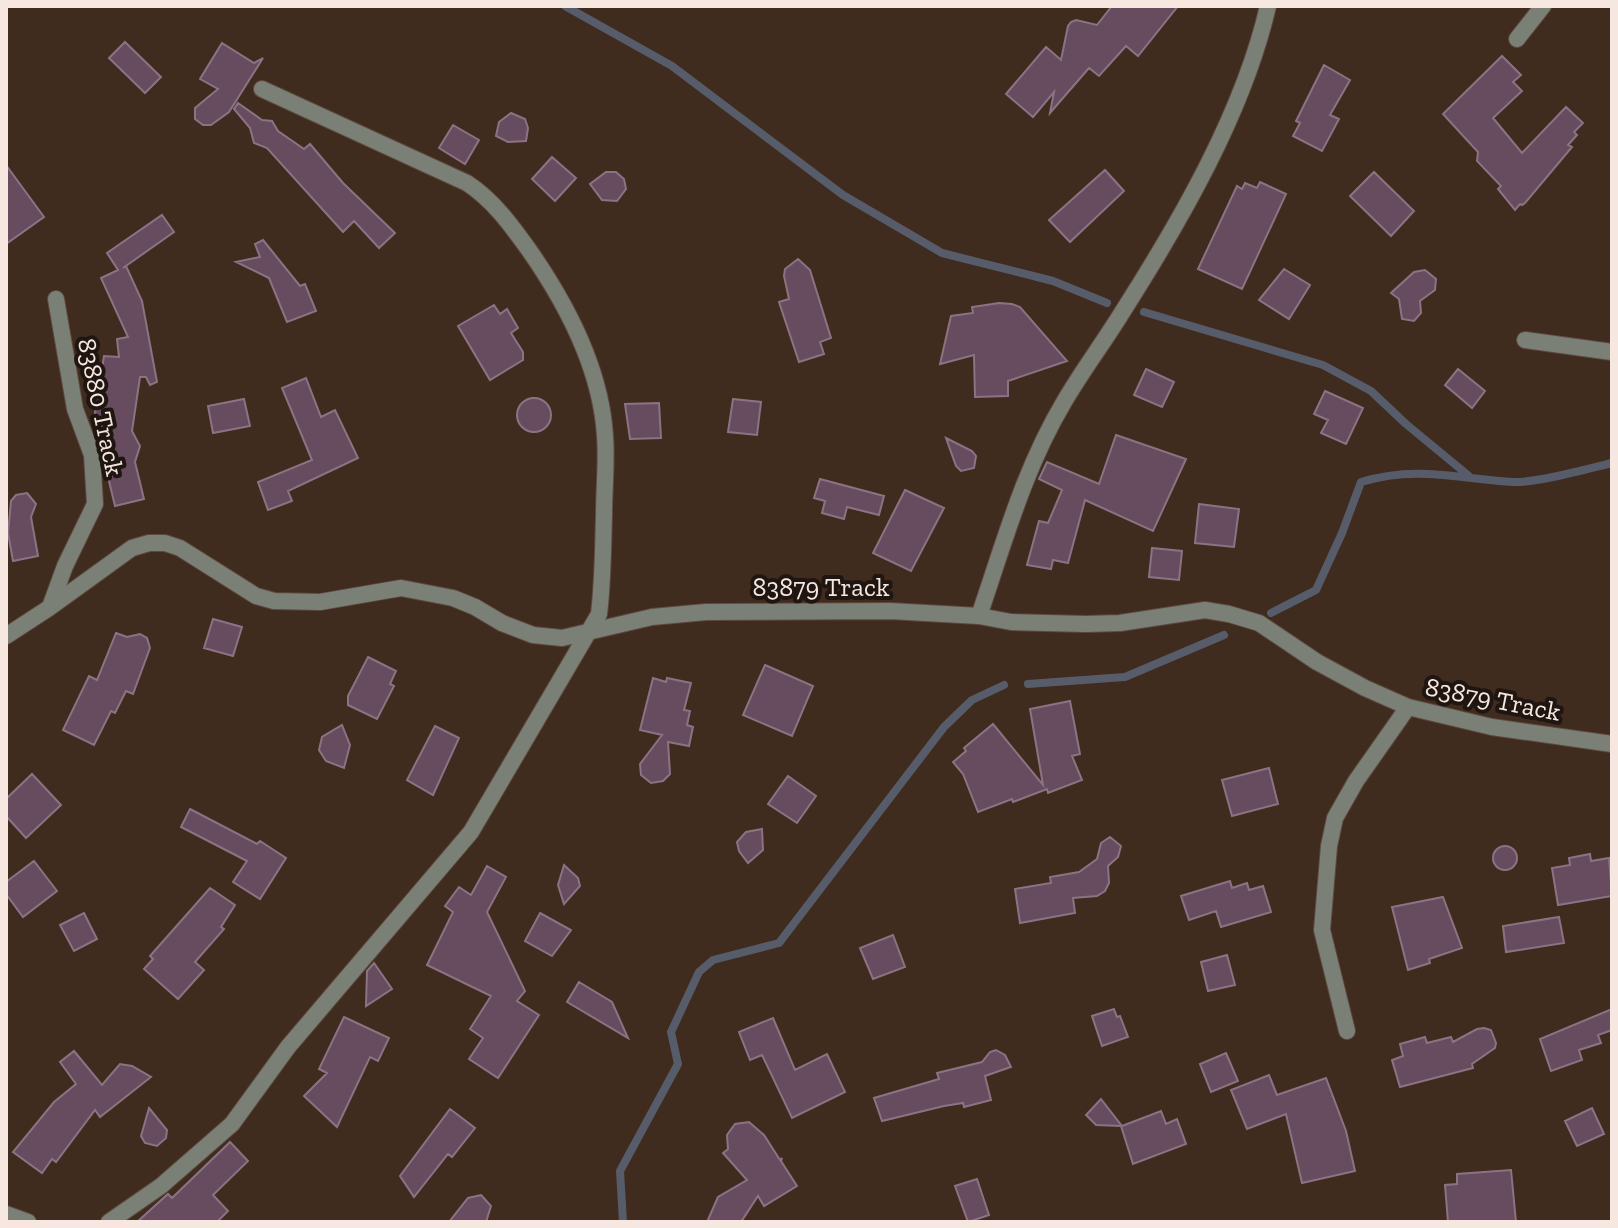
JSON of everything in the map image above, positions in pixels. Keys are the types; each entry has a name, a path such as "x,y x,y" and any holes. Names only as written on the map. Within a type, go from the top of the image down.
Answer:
{"street":[{"path":"979,616 1021,492 1041,444 1064,402 1157,257 1228,124 1258,50 1268,6"},
{"path":"1517,39 1543,6"},
{"path":"109,1222 161,1186 232,1124 288,1047 471,832 599,614 605,434 596,386 575,329 546,274 505,217 481,192 262,89"},
{"name":"83880 Track","path":"49,608 95,504 92,455 75,409 56,299"},
{"path":"1525,340 1612,352"},
{"name":"83879 Track","path":"49,608 132,548 165,543 191,554 256,596 274,601 320,602 401,588 453,598 533,635 562,638 652,617 746,611 890,611 979,616 1011,622 1086,624 1120,623 1205,610 1259,623 1353,682 1408,707 1492,727 1612,744"},
{"path":"6,636 49,608"},
{"path":"1347,1031 1322,930 1329,846 1335,818 1349,793 1408,707"},
{"path":"6,1214 28,1222"}],"building":[{"path":"1112,6 1178,6 1138,56 1126,46 1099,76 1089,68 1050,113 1054,92 1033,117 1006,94 1046,47 1061,60 1071,22 1076,20 1097,25"},
{"path":"125,42 161,77 145,93 109,58"},
{"path":"222,43 254,63 263,58 229,112 211,125 203,125 195,119 195,108 218,89 200,79"},
{"path":"1502,56 1521,75 1513,82 1522,91 1493,118 1522,153 1566,107 1583,123 1568,145 1572,147 1525,203 1515,210 1498,189 1501,186 1477,161 1478,152 1443,114"},
{"path":"1324,65 1350,80 1330,115 1339,119 1322,151 1293,136 1300,123 1296,121"},
{"path":"238,103 262,120 272,121 278,131 304,149 310,144 343,183 395,233 379,248 354,221 343,232 267,148 254,143 250,128 234,109"},
{"path":"511,113 525,119 528,128 526,141 508,142 496,136 499,122"},
{"path":"453,125 479,140 465,164 439,148"},
{"path":"552,157 576,178 555,201 532,179"},
{"path":"6,165 44,217 6,244"},
{"path":"1105,170 1124,191 1070,242 1049,220"},
{"path":"606,172 616,172 624,179 626,189 617,201 602,200 590,184"},
{"path":"1374,172 1414,211 1391,236 1350,196"},
{"path":"1260,182 1286,194 1242,289 1198,269 1237,186 1242,189 1245,183 1257,188"},
{"path":"162,215 174,232 123,268 126,266 142,301 157,382 150,385 146,377 140,377 132,431 140,446 135,462 144,499 115,506 108,477 114,475 107,452 107,428 93,426 104,356 119,357 117,339 128,337 101,278 118,270 107,253"},
{"path":"263,240 300,286 305,284 316,311 287,322 269,278 236,262 260,257 255,244"},
{"path":"798,259 810,270 831,338 820,342 824,354 799,362 779,302 789,299 785,269"},
{"path":"1284,269 1310,285 1289,319 1259,300"},
{"path":"1425,270 1436,279 1435,290 1420,301 1421,313 1414,321 1402,319 1399,299 1391,293 1414,272"},
{"path":"999,303 1020,307 1067,361 1008,381 1008,396 975,397 974,355 940,364 951,316 973,313 972,307"},
{"path":"494,305 500,314 507,309 518,328 511,333 523,352 523,360 490,380 458,326"},
{"path":"1146,369 1174,382 1162,407 1134,395"},
{"path":"1458,369 1485,391 1472,408 1445,385"},
{"path":"306,378 321,417 335,410 358,458 288,491 292,501 268,510 258,482 312,460 282,388"},
{"path":"1325,391 1363,408 1346,444 1321,433 1328,420 1314,414"},
{"path":"534,398 546,403 551,415 546,427 534,432 522,427 517,415 522,403"},
{"path":"244,399 250,426 213,433 208,406"},
{"path":"733,399 761,402 757,435 728,432"},
{"path":"659,403 661,438 630,439 625,404"},
{"path":"1116,435 1186,459 1153,531 1085,500 1068,563 1053,560 1051,569 1027,565 1039,521 1048,523 1062,490 1039,479 1047,462 1099,484"},
{"path":"946,438 972,451 976,456 974,468 961,471 956,466"},
{"path":"820,479 884,496 879,515 847,507 844,519 822,513 825,501 814,498"},
{"path":"905,490 944,508 911,571 873,553"},
{"path":"27,493 36,504 31,517 38,556 13,561 8,533 11,501 16,495"},
{"path":"1199,504 1239,509 1234,547 1195,543"},
{"path":"1152,548 1182,551 1179,580 1149,577"},
{"path":"213,619 242,627 233,656 204,648"},
{"path":"116,633 127,637 140,634 147,638 150,648 133,694 126,691 115,713 111,711 94,745 63,730 89,676 97,680"},
{"path":"368,657 396,671 390,684 394,686 377,719 348,705 348,696"},
{"path":"765,665 813,686 792,736 743,715"},
{"path":"653,678 691,683 684,710 690,711 687,725 693,727 689,746 668,742 670,774 663,781 651,783 641,775 640,764 662,735 640,730"},
{"path":"1070,701 1080,754 1072,756 1082,780 1048,793 1047,789 1013,802 1012,799 978,812 963,774 953,762 966,751 964,748 993,724 1043,785 1030,709"},
{"path":"342,725 350,745 344,768 326,761 319,750 322,737"},
{"path":"435,726 459,738 433,795 407,780"},
{"path":"1269,768 1278,804 1232,816 1222,780"},
{"path":"32,774 61,805 26,838 6,816 6,799"},
{"path":"788,776 816,796 797,823 768,804"},
{"path":"190,809 257,844 260,841 286,858 260,899 233,882 247,861 181,827"},
{"path":"762,829 763,850 748,863 739,851 737,842 746,832"},
{"path":"1110,837 1121,846 1118,857 1108,866 1109,883 1105,891 1097,896 1073,898 1075,913 1020,923 1015,889 1051,883 1050,877 1079,872 1097,859 1101,843"},
{"path":"1505,846 1513,850 1517,858 1513,866 1505,870 1497,866 1493,858 1497,850"},
{"path":"1590,854 1591,861 1609,858 1612,896 1558,905 1552,868 1570,865 1569,858"},
{"path":"34,861 57,891 23,917 6,894 6,882"},
{"path":"564,865 578,878 580,886 564,904 558,885"},
{"path":"487,866 506,877 487,912 525,991 517,1001 539,1015 498,1078 469,1059 483,1038 470,1029 491,996 427,965 453,912 445,906 459,887 471,895"},
{"path":"1230,881 1232,888 1247,883 1249,890 1263,886 1271,912 1221,927 1216,911 1189,920 1181,896"},
{"path":"210,888 235,905 221,927 224,929 195,962 204,970 178,999 144,969 153,959 150,956"},
{"path":"1443,897 1462,948 1408,970 1392,907"},
{"path":"84,913 97,939 74,951 60,925"},
{"path":"540,913 571,930 552,956 525,941"},
{"path":"1559,917 1564,943 1506,952 1503,926"},
{"path":"893,935 905,967 873,979 860,948"},
{"path":"1227,955 1235,985 1208,991 1201,962"},
{"path":"374,963 392,989 366,1006 367,971"},
{"path":"579,982 612,1002 628,1038 567,1002"},
{"path":"1114,1009 1128,1037 1102,1046 1092,1016"},
{"path":"1612,1009 1612,1030 1598,1035 1601,1043 1579,1050 1582,1060 1551,1071 1540,1039"},
{"path":"344,1017 389,1038 378,1061 370,1057 337,1127 304,1096 327,1073 319,1069"},
{"path":"773,1018 795,1070 827,1054 845,1092 792,1118 762,1055 750,1060 739,1032"},
{"path":"1484,1028 1491,1030 1495,1048 1472,1064 1473,1068 1400,1087 1392,1060 1403,1056 1400,1044 1425,1037 1427,1043 1451,1037 1453,1042"},
{"path":"996,1050 1005,1055 1011,1067 985,1076 991,1100 964,1107 963,1103 944,1106 882,1121 874,1098 939,1079 937,1073 982,1062"},
{"path":"74,1051 102,1085 120,1064 132,1066 151,1077 100,1117 95,1110 56,1162 52,1159 42,1173 13,1152 54,1102 76,1084 60,1062"},
{"path":"1226,1053 1238,1081 1211,1092 1200,1064"},
{"path":"1269,1075 1277,1095 1326,1078 1346,1131 1355,1171 1302,1183 1286,1114 1247,1129 1231,1090"},
{"path":"1101,1099 1122,1126 1161,1111 1166,1124 1177,1119 1186,1144 1133,1164 1121,1126 1096,1125 1086,1115"},
{"path":"149,1108 167,1130 166,1138 157,1146 145,1143 141,1136"},
{"path":"1592,1108 1604,1134 1577,1146 1565,1121"},
{"path":"450,1109 475,1128 452,1157 448,1154 414,1197 400,1176"},
{"path":"749,1122 764,1135 780,1160 782,1158 797,1186 764,1206 758,1196 741,1222 707,1222 718,1197 747,1180 723,1153 728,1149 727,1135 735,1124"},
{"path":"230,1142 248,1161 213,1195 228,1211 217,1222 137,1222 168,1194 172,1198"},
{"path":"1511,1170 1516,1222 1448,1222 1445,1185 1457,1184 1457,1174"},
{"path":"977,1179 989,1215 968,1222 955,1186"},
{"path":"481,1195 491,1206 486,1222 449,1222 468,1198"}],"waterway":[{"path":"565,6 672,66 843,195 942,253 1053,281 1107,303"},
{"path":"1144,312 1323,365 1371,391 1469,476"},
{"path":"1271,613 1316,590 1361,482 1401,474 1438,474 1524,482 1612,463"},
{"path":"1028,684 1125,677 1224,635"},
{"path":"623,1222 620,1171 678,1064 671,1032 699,972 713,960 779,943 944,727 972,700 1004,685"}]}
